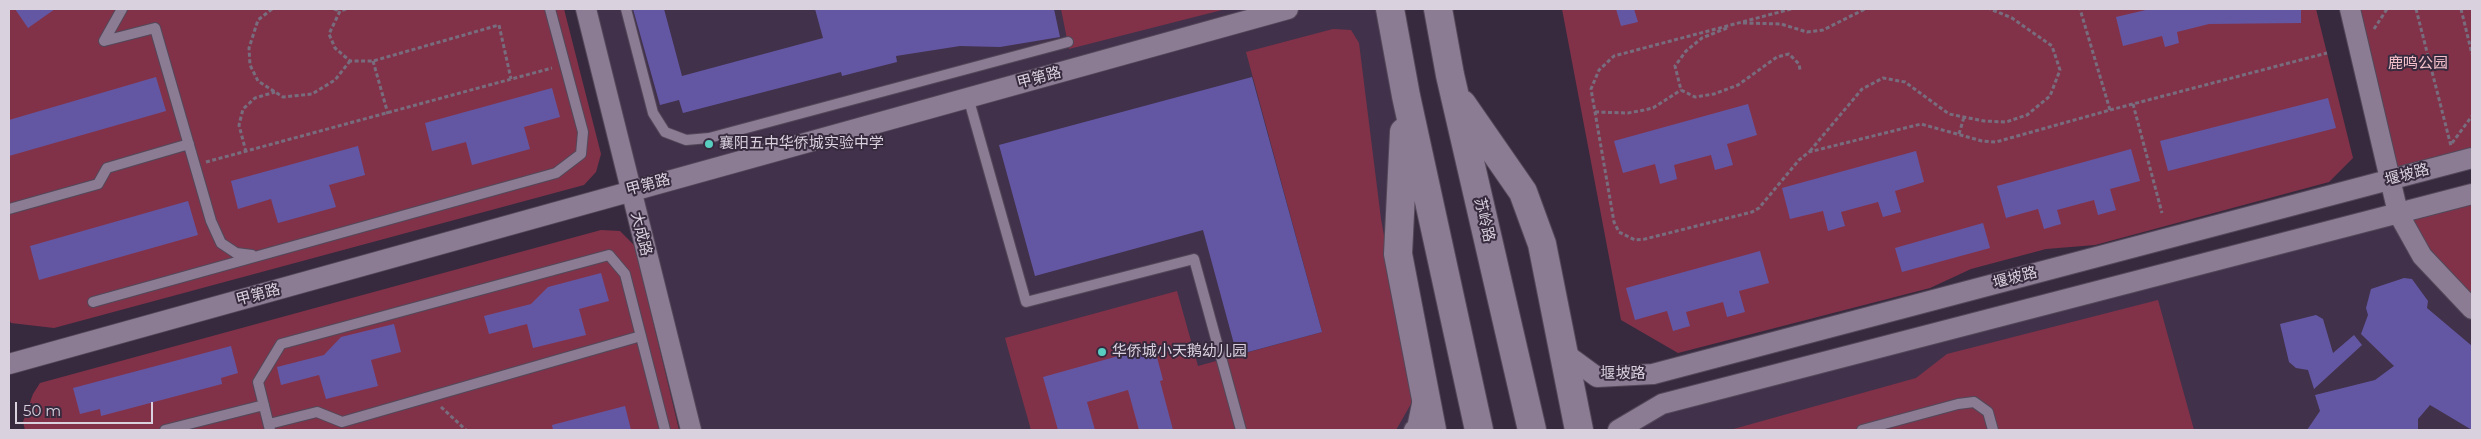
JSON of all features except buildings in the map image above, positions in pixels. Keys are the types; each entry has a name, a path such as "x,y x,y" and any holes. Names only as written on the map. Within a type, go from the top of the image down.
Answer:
{"main road":[{"path":"1390,9 1406,96 1479,430"},
{"name":"苏岭路","path":"1438,9 1450,75 1532,430"},
{"path":"1450,75 1460,101 1524,192 1542,244 1578,430"},
{"path":"1406,96 1398,254 1432,430"}],"street":[{"name":"大成路","path":"586,9 691,430"},
{"name":"甲第路","path":"9,364 630,190 1288,9"},
{"path":"2350,9 2398,213 2422,256 2472,309"},
{"name":"堰坡路","path":"1563,352 1597,377 1653,374 2390,179 2459,155"},
{"path":"1618,430 1662,404 2472,194"},
{"path":"1414,430 1417,428 1424,390"}],"lane":[{"path":"122,9 104,41 155,28 211,222 221,243 236,253 258,256"},
{"path":"93,302 556,173 581,154 583,132 550,9"},
{"path":"626,9 654,113 665,132 686,140 709,138 1068,42"},
{"path":"968,97 1026,302 1194,259 1241,430"},
{"path":"9,209 98,184 107,168 189,144"},
{"path":"641,336 342,422 317,412 270,427 258,382 281,344 609,255 625,274 641,336 665,430"},
{"path":"1862,430 1958,404 1974,402 1988,412 1993,430"},
{"path":"165,430 264,404"}],"path":[{"path":"272,9 258,20 248,48 250,64 258,81 283,97 312,94 335,80 350,61"},
{"path":"334,9 340,11 346,9"},
{"path":"1792,9 1614,56 1599,70 1591,89 1614,222 1619,232 1635,240 1759,208 1862,89 1883,78 1905,82 1949,114 1984,121 2006,122 2027,115 2050,96 2060,70 2052,46 2012,18 1990,9"},
{"path":"1800,70 1798,64 1789,54 1777,56 1738,84 1714,94 1695,97 1681,90 1675,66 1686,51 1702,38 1738,23 1767,23 1807,32 1823,30 1865,9"},
{"path":"2080,9 2110,110"},
{"path":"2416,9 2459,155"},
{"path":"2461,9 2472,54"},
{"path":"340,11 329,34 335,48 350,61 373,61 499,25 511,79"},
{"path":"1809,152 1921,124 1982,141 1996,142 2327,53"},
{"path":"373,61 388,114"},
{"path":"195,165 565,65"},
{"path":"1595,112 1628,113 1654,108 1681,90"},
{"path":"246,152 239,125 243,109 256,98 275,92"},
{"path":"2133,104 2162,213"},
{"path":"2459,155 2472,116"},
{"path":"1959,134 1964,117"},
{"path":"430,397 466,430"}],"shaded area":[{"path":"586,9 1390,9 1406,96 1398,254 1424,389 1414,430 691,430"},
{"path":"2398,213 2472,309 2472,430 1618,430 1662,404"}],"green space":[{"path":"9,9 564,9 601,154 596,172 584,185 54,328 11,323 9,319"},
{"path":"1061,9 1226,9 1069,49"},
{"path":"1562,9 2316,9 2353,158 2329,182 2095,245 2046,249 1971,269 1930,288 1678,353 1621,320"},
{"name":"鹿鸣公园","path":"2350,9 2472,9 2472,158 2390,179"},
{"path":"1333,29 1351,30 1359,43 1381,219 1410,378 1412,402 1396,430 1031,430 1005,338 1177,291 1198,366 1322,332 1246,52"},
{"path":"2472,194 2472,309 2398,213"},
{"path":"601,230 620,231 635,246 679,430 25,430 23,422 33,394 40,383"},
{"path":"2158,300 2194,430 1730,430 1916,378 1947,354"}],"place":[{"name":"襄阳五中华侨城实验中学","path":"709,144"},
{"name":"华侨城小天鹅幼儿园","path":"1102,352"}]}
